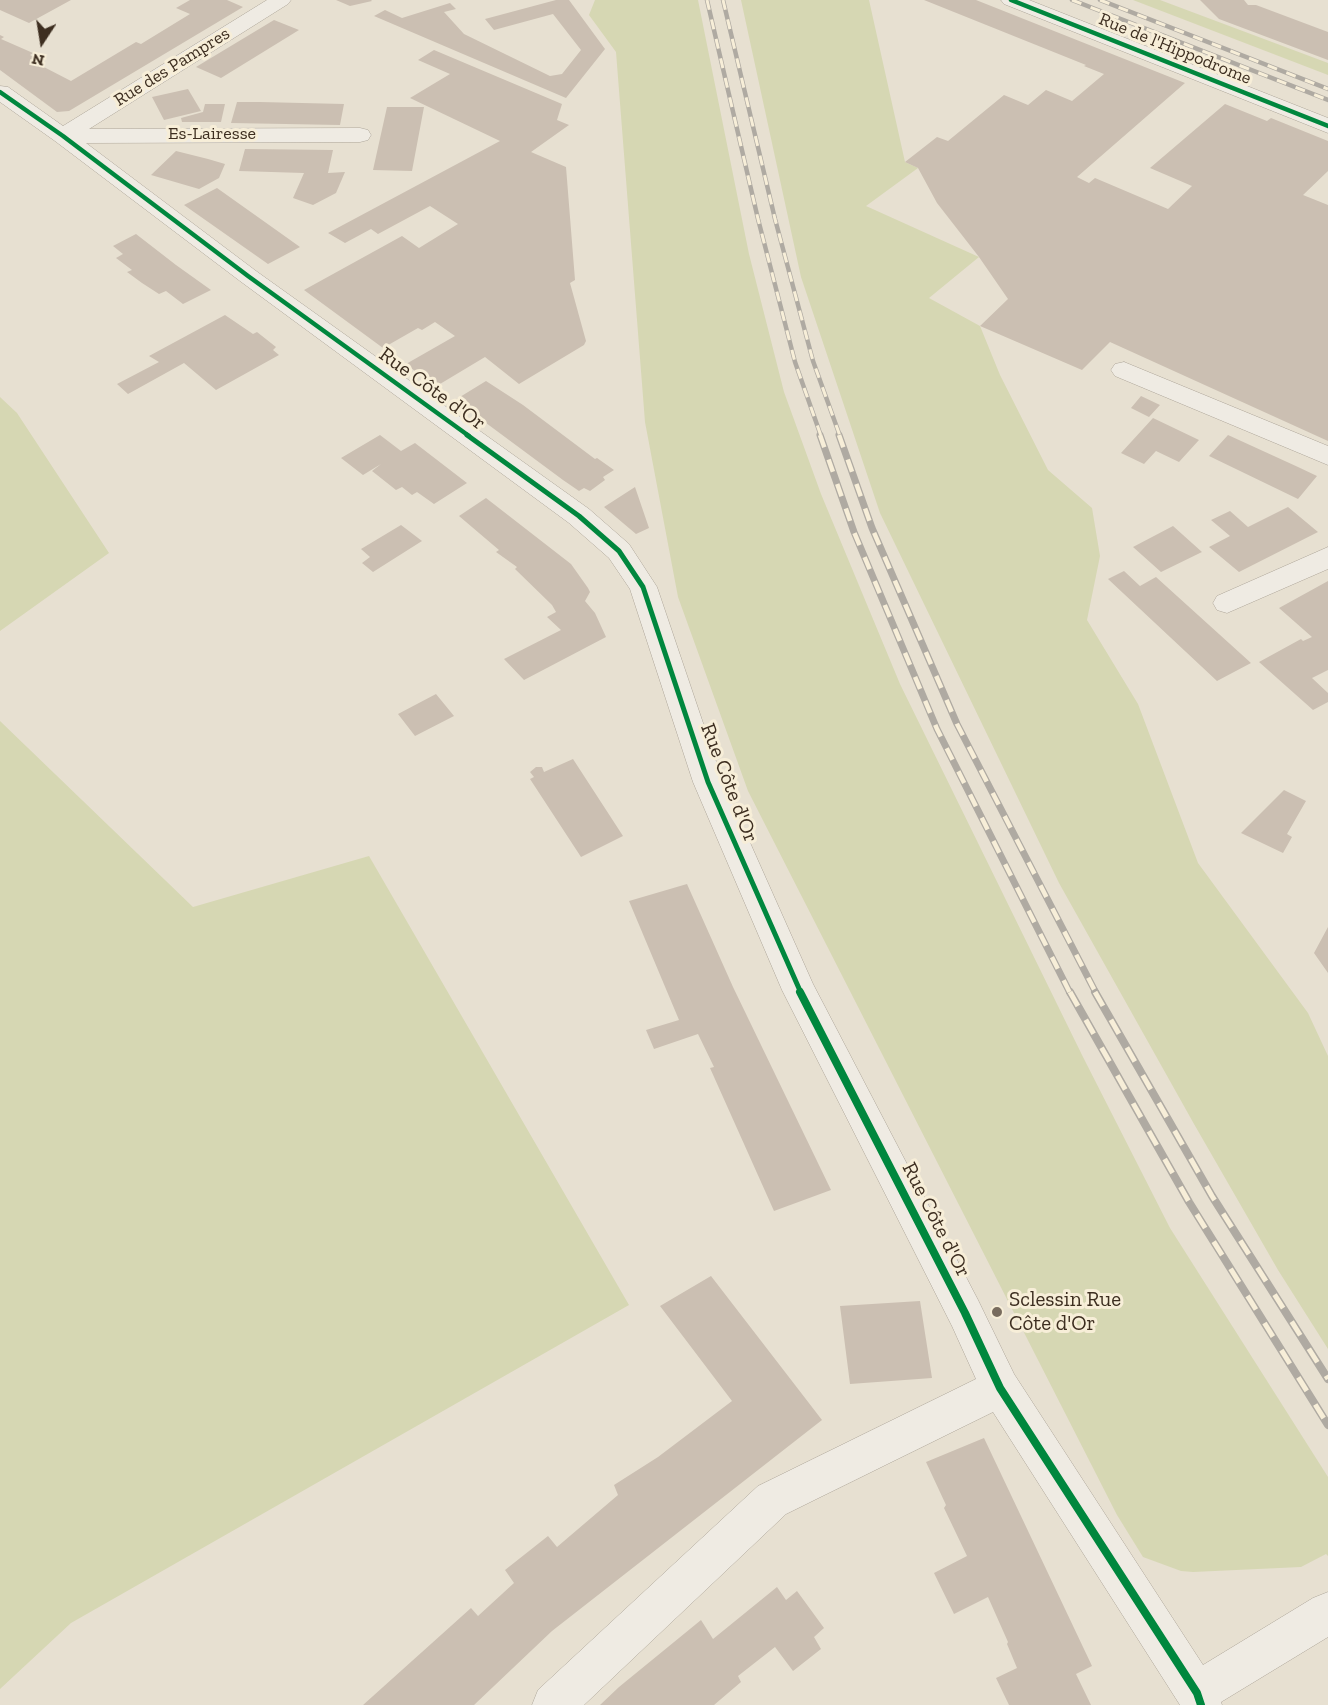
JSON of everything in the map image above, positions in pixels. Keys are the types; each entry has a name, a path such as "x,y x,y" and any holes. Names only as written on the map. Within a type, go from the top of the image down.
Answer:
{"street":[{"name":"Rue des Pampres","path":"63,136 281,0"},
{"name":"Rue de l'Hippodrome","path":"1011,0 1328,126"},
{"name":"Rue Côte d'Or","path":"0,92 63,136 248,276 579,516 619,551 643,587 708,782 799,990 965,1312 1000,1388 1199,1699"},
{"name":"Es-Lairesse","path":"63,136 360,135"},
{"path":"1124,370 1328,456"},
{"path":"1227,603 1328,557"},
{"path":"554,1705 772,1500 1000,1388"},
{"path":"1199,1699 1328,1613"}],"green space":[{"path":"595,0 698,0 749,254 784,392 821,494 900,684 1083,1057 1170,1228 1328,1477 1328,1556 1326,1554 1301,1567 1193,1572 1181,1571 1143,1557 1117,1515 748,791 678,597 645,422 616,52 589,15"},
{"path":"741,0 869,0 905,162 918,168 866,206 979,257 929,298 980,326 1000,375 1048,470 1092,508 1100,556 1087,620 1138,704 1198,863 1308,1013 1328,1056 1328,1349 1278,1270 1059,883 880,513 801,277"},
{"path":"1133,0 1160,0 1328,63 1328,75"},
{"path":"0,397 17,413 109,553 0,631"},
{"path":"0,721 193,907 369,856 629,1305 71,1623 0,1689"}],"building":[{"path":"0,0 71,0 29,23 0,10"},
{"path":"190,0 227,0 243,7 69,111 57,112 0,70 0,35 4,37 1,39 33,53 30,55 44,63 40,65 71,81 136,42 141,44 190,14 176,8"},
{"path":"336,0 371,0 372,1 350,6"},
{"path":"556,0 569,0 605,49 566,98 374,16 385,10 402,18 450,3 456,9 444,12 464,34 550,76 562,74 581,50 553,14 494,30 485,19"},
{"path":"924,0 976,0 1185,83 1077,177 1089,183 1095,178 1168,209 1192,186 1150,168 1225,104 1267,121 1271,118 1328,141 1328,171 1303,195 1328,205 1328,441 1110,342 1082,370 980,326 1008,299 937,203 918,168 905,162 937,137 948,141 1004,95 1028,105 1046,90 1072,101 1104,74"},
{"path":"1200,0 1244,0 1248,5 1256,5 1328,32 1328,60 1219,19"},
{"path":"274,20 299,30 221,78 196,67"},
{"path":"434,50 562,104 557,120 569,125 531,152 566,167 575,280 570,283 586,341 584,345 519,384 485,357 435,387 406,364 455,336 435,322 422,330 418,328 383,348 304,290 402,236 419,248 458,224 430,206 378,234 371,229 345,243 328,233 500,141 410,98 450,74 418,60"},
{"path":"188,89 201,111 164,120 152,97"},
{"path":"237,102 344,104 340,125 231,123"},
{"path":"205,104 225,104 221,122 182,122 181,118 203,112"},
{"path":"387,107 424,107 412,171 373,170"},
{"path":"245,149 333,150 328,173 345,172 336,193 313,205 293,198 304,173 239,171"},
{"path":"176,151 225,164 219,178 199,189 151,175"},
{"path":"217,188 300,247 268,264 184,205"},
{"path":"136,234 211,290 183,304 166,291 159,294 127,272 132,270 116,258 123,254 113,246"},
{"path":"225,315 253,334 257,332 276,347 273,350 279,355 216,390 184,363 128,394 117,384 159,362 149,356"},
{"path":"486,381 523,405 595,459 597,458 614,470 603,477 605,480 590,491 584,488 579,491 563,480 455,400"},
{"path":"1141,396 1160,405 1149,417 1131,408"},
{"path":"1153,418 1199,440 1179,462 1156,451 1144,464 1121,453"},
{"path":"380,435 401,451 415,443 467,483 434,504 417,492 412,495 402,487 396,490 372,471 381,464 363,475 341,458"},
{"path":"1228,435 1317,476 1298,499 1209,456"},
{"path":"635,487 649,528 636,534 604,507"},
{"path":"486,498 571,564 590,592 585,601 595,613 606,637 524,680 504,659 561,630 547,617 556,612 552,605 515,569 517,567 496,552 499,550 459,516"},
{"path":"1288,507 1318,532 1239,572 1209,547 1230,536 1211,520 1230,511 1248,527"},
{"path":"401,525 422,541 373,572 362,563 370,557 361,549"},
{"path":"1173,526 1202,552 1161,572 1133,547"},
{"path":"1124,571 1140,586 1156,577 1251,663 1217,681 1108,579"},
{"path":"1328,581 1328,670 1312,678 1328,693 1328,702 1313,710 1259,662 1301,639 1303,641 1312,637 1279,608"},
{"path":"436,694 454,716 415,736 398,714"},
{"path":"573,759 623,836 581,857 530,779 534,777 530,772 536,767 542,767 544,772"},
{"path":"1284,790 1306,801 1287,834 1292,837 1283,853 1241,833"},
{"path":"687,884 733,987 831,1190 774,1211 710,1068 714,1067 698,1034 654,1049 646,1030 679,1020 629,901"},
{"path":"1328,927 1328,973 1314,953"},
{"path":"711,1276 822,1420 552,1631 474,1705 363,1705 471,1608 478,1616 514,1583 505,1570 548,1536 557,1547 618,1495 614,1485 658,1457 732,1401 660,1306"},
{"path":"920,1301 932,1378 850,1384 840,1306"},
{"path":"984,1438 1092,1666 1076,1674 1091,1705 1009,1705 996,1678 1017,1668 988,1597 954,1614 934,1573 967,1556 944,1508 946,1505 926,1462"},
{"path":"777,1587 786,1600 797,1591 824,1628 814,1637 821,1649 793,1671 775,1647 738,1676 741,1682 714,1705 600,1705 701,1620 713,1639"}],"railway":[{"path":"707,0 758,219 795,362 821,436"},
{"path":"723,0 775,219 813,361 840,436"},
{"path":"1072,0 1328,100"},
{"path":"1100,0 1328,89"},
{"path":"820,435 854,532 937,729 1070,993"},
{"path":"839,435 872,528 957,724 1096,993"},
{"path":"1070,992 1189,1202 1328,1425"},
{"path":"1095,992 1212,1196 1328,1379"}],"cycle path":[{"path":"1011,0 1328,126"},
{"path":"0,92 63,136 248,276 579,516 619,551 643,587 708,782 799,990 965,1313 1000,1388 1197,1693 1201,1705"}],"place":[{"name":"Sclessin Rue Côte d'Or","path":"997,1312"}]}
